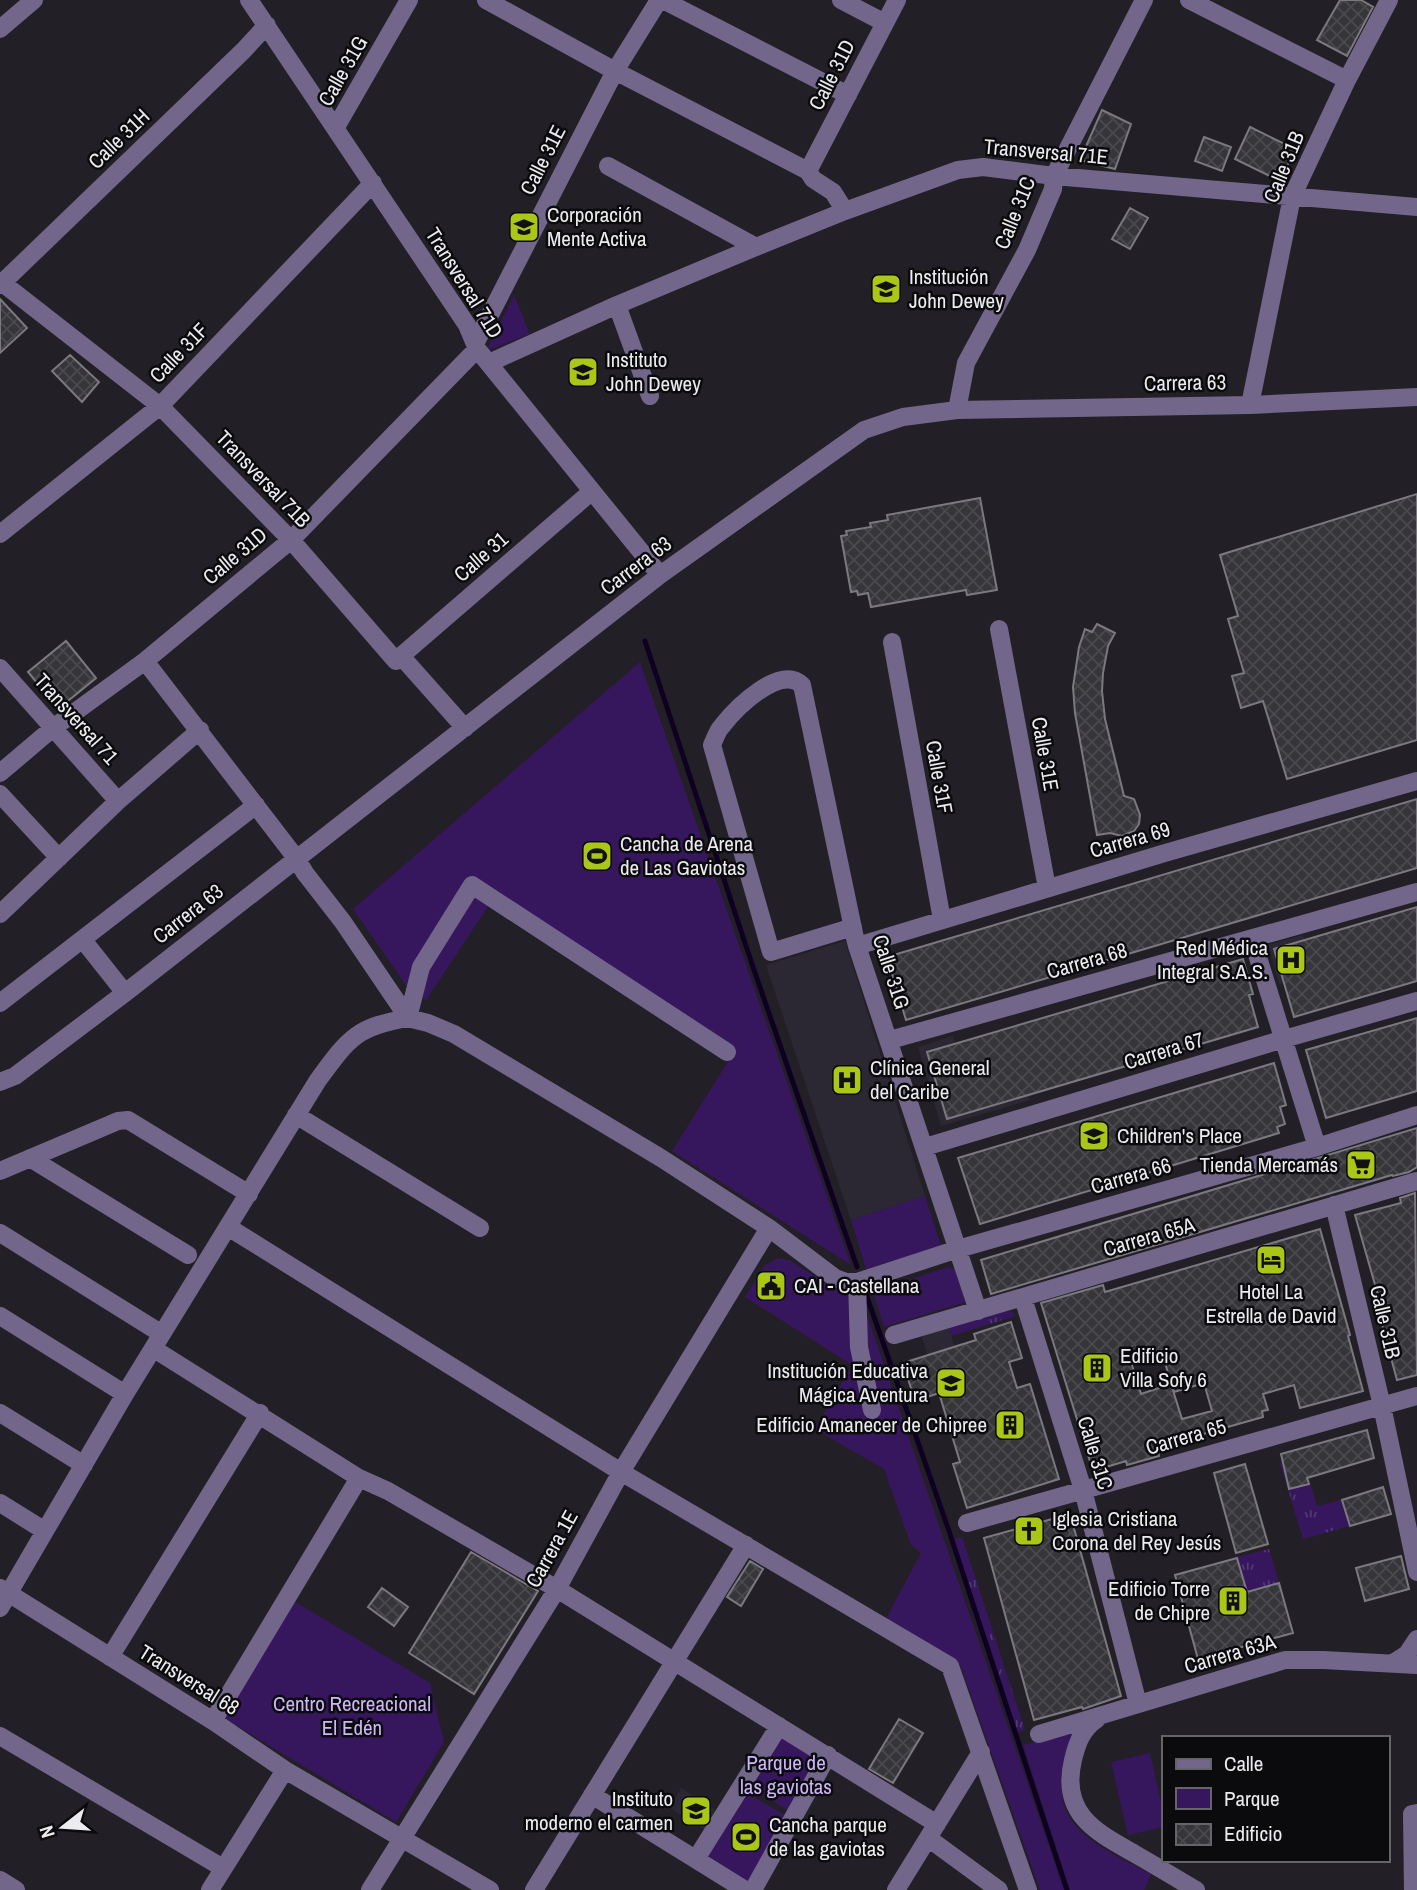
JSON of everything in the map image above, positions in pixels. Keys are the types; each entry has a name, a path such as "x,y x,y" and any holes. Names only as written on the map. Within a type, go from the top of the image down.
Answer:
{"street":[{"path":"0,29 34,0"},
{"name":"Transversal 71D","path":"249,0 467,325 476,346 660,575"},
{"name":"Calle 31G","path":"336,127 409,0"},
{"path":"486,0 615,71 808,171 813,179 833,192 845,211 617,305 489,363"},
{"path":"661,0 848,95"},
{"name":"Calle 31E","path":"476,346 615,71 661,0"},
{"path":"841,0 885,23"},
{"name":"Calle 31D","path":"808,171 897,0"},
{"name":"Calle 31C","path":"957,410 966,363 1027,250 1053,189 1054,176 1144,0"},
{"path":"1189,0 1347,80"},
{"name":"Calle 31B","path":"1250,405 1292,197 1347,80 1389,0"},
{"name":"Calle 31H","path":"1,283 233,61 267,25"},
{"path":"608,166 756,247"},
{"name":"Transversal 71E","path":"845,211 958,170 983,167 1054,176 1417,207"},
{"name":"Calle 31F","path":"0,534 160,406 373,183"},
{"name":"Transversal 71B","path":"1,283 160,406 291,540 396,661 401,656 465,728"},
{"path":"617,305 650,396"},
{"name":"Calle 31D","path":"0,773 53,728 145,660 291,540 476,346"},
{"name":"Carrera 63","path":"0,1082 15,1076 301,866 465,728 660,575 864,430 903,417 957,410 1250,405 1417,397"},
{"name":"Calle 31","path":"401,656 591,492"},
{"name":"Calle 31E","path":"999,629 1047,888"},
{"name":"Calle 31F","path":"892,642 942,920"},
{"path":"145,660 343,922 408,1018"},
{"name":"Transversal 71","path":"0,668 118,801"},
{"name":"Calle 31G","path":"853,927 771,952 712,745 720,727 744,703 760,690 789,677 802,685 853,927 857,946 978,1311"},
{"path":"0,914 118,801 200,730"},
{"name":"Carrera 69","path":"857,946 1417,781"},
{"path":"0,794 59,858"},
{"path":"0,1003 256,806"},
{"path":"408,1018 421,967 472,885 727,1052"},
{"name":"Carrera 68","path":"890,1040 1417,892"},
{"path":"1252,938 1317,1146"},
{"path":"83,940 125,993"},
{"name":"Carrera 67","path":"925,1147 1417,1001"},
{"path":"3,1597 296,1115 335,1057 360,1031 379,1023 408,1018 454,1034 661,1158 769,1228 835,1278 857,1282 859,1347 872,1410"},
{"path":"296,1115 480,1228"},
{"name":"Carrera 66","path":"857,1282 958,1249 1417,1115"},
{"path":"0,1171 118,1121 128,1120 249,1194"},
{"path":"30,1158 188,1255"},
{"name":"Carrera 65A","path":"894,1335 1417,1181"},
{"name":"Calle 31B","path":"1334,1205 1382,1406 1417,1572"},
{"path":"228,1227 621,1472 950,1666 1028,1890"},
{"name":"Carrera 1E","path":"370,1890 557,1589 621,1472 769,1228"},
{"path":"0,1233 260,1413 359,1478 557,1589 828,1755 932,1831 999,1890"},
{"name":"Calle 31C","path":"1023,1298 1083,1490 1138,1704"},
{"path":"0,1316 125,1394"},
{"name":"Carrera 65","path":"967,1523 1417,1396"},
{"path":"0,1413 84,1465"},
{"path":"110,1657 260,1413"},
{"path":"212,1721 359,1478"},
{"path":"0,1503 45,1531"},
{"path":"534,1890 746,1545"},
{"name":"Transversal 68","path":"3,1597 110,1657 285,1770 490,1890"},
{"path":"1393,1663 1408,1654 1417,1639"},
{"name":"Carrera 63A","path":"1039,1734 1285,1660 1417,1665"},
{"path":"1101,1716 1083,1732 1071,1768 1071,1791 1079,1811 1094,1830 1196,1890"},
{"path":"696,1859 779,1726"},
{"path":"0,1735 223,1868"},
{"path":"896,1890 981,1752"},
{"path":"753,1890 828,1755"},
{"path":"210,1890 285,1770"},
{"path":"592,1796 745,1890"},
{"path":"1413,1890 1414,1813"},
{"path":"0,1880 16,1890"}],"shaded area":[{"name":"Red Médica Integral S.A.S.","path":"1303,935 1314,974 1279,984 1268,945"},
{"name":"Clínica General del Caribe","path":"845,941 925,1196 851,1220 766,965"},
{"path":"953,1036 965,1078 1019,1062 1030,1100 941,1126 918,1047"},
{"name":"Institución Educativa Mágica Aventura","path":"948,1325 981,1434 954,1443 921,1333"},
{"name":"Instituto moderno el carmen","path":"681,1788 721,1814 709,1832 670,1808"}],"green space":[{"path":"514,295 530,334 486,351"},
{"path":"640,662 851,1265 672,1151 736,1049 497,893 426,1000 408,988 353,909"},
{"path":"925,1196 941,1246 866,1269 851,1220"},
{"path":"778,1258 789,1260 834,1288 859,1292 1064,1890 1040,1890 960,1664 884,1622 921,1553 911,1545 884,1469 815,1429 852,1365 745,1297 764,1266"},
{"path":"948,1267 955,1269 965,1302 884,1327 873,1292"},
{"path":"1007,1311 1013,1312 1015,1316 951,1336 949,1328"},
{"path":"1300,1449 1317,1506 1342,1500 1350,1526 1303,1539 1280,1463 1282,1462 1289,1489"},
{"path":"962,1537 1025,1730 1018,1732 954,1539"},
{"path":"1269,1549 1279,1583 1247,1592 1237,1557"},
{"name":"Centro Recreacional El Edén","path":"294,1601 430,1683 444,1742 396,1822 224,1718"},
{"path":"1078,1730 1063,1782 1063,1800 1068,1815 1091,1840 1151,1874 1144,1890 1070,1890 1023,1745"},
{"name":"Parque de las gaviotas","path":"779,1736 824,1764 793,1814 748,1785"},
{"path":"1150,1753 1162,1807 1162,1827 1128,1835 1111,1762"},
{"name":"Cancha parque de las gaviotas","path":"743,1791 789,1817 751,1884 702,1856"}],"building":[{"path":"1340,0 1361,0 1373,7 1347,56 1317,40"},
{"path":"1102,110 1131,124 1115,169 1080,160"},
{"path":"1250,127 1295,149 1280,181 1235,159"},
{"path":"1204,137 1231,147 1222,171 1195,161"},
{"path":"1130,208 1148,218 1130,249 1112,239"},
{"path":"0,299 27,328 0,353"},
{"path":"70,355 99,382 82,402 52,371"},
{"path":"1417,494 1417,740 1287,779 1263,701 1241,708 1232,676 1244,673 1228,619 1238,616 1220,555"},
{"path":"980,498 997,590 967,595 966,590 871,607 868,593 858,595 857,591 851,592 841,536 847,535 846,531 871,527 870,523 888,520 887,515"},
{"path":"1097,624 1115,633 1108,646 1103,673 1105,719 1124,796 1134,799 1140,815 1139,824 1134,831 1122,836 1110,833 1097,835 1075,713 1073,687 1079,647 1085,629 1092,632"},
{"path":"66,641 96,678 58,709 28,672"},
{"path":"1417,799 1417,868 906,1020 887,957"},
{"path":"1417,907 1417,981 1294,1017 1274,949"},
{"path":"1243,959 1253,994 1249,995 1258,1027 947,1119 927,1052"},
{"path":"1417,1018 1417,1091 1326,1118 1306,1050"},
{"path":"1274,1063 1286,1105 1280,1107 1285,1124 1277,1127 1279,1133 980,1224 958,1158"},
{"path":"1417,1128 1417,1167 1409,1172 991,1294 981,1260"},
{"path":"1415,1193 1417,1375 1397,1380 1380,1317 1384,1316 1355,1215 1401,1203 1400,1198"},
{"path":"1320,1229 1363,1391 1300,1408 1294,1385 1263,1394 1268,1410 1262,1411 1263,1417 1157,1447 1159,1456 1127,1465 1126,1461 1093,1471 1041,1303 1103,1285 1105,1292","holes":["1161,1350 1174,1392 1204,1383 1212,1411 1182,1419 1171,1384 1141,1394 1130,1359"]},
{"name":"CAI - Castellana","path":"765,1273 784,1281 776,1300 757,1292"},
{"path":"1011,1322 1022,1358 1009,1362 1017,1388 1030,1384 1059,1479 967,1508 953,1464 960,1462 939,1393 915,1401 903,1363 976,1340 974,1334"},
{"path":"1367,1430 1374,1458 1307,1478 1309,1484 1289,1489 1281,1454"},
{"path":"1245,1464 1268,1544 1236,1553 1214,1473"},
{"path":"1383,1487 1391,1514 1350,1526 1342,1500"},
{"path":"1070,1514 1121,1696 1083,1709 1082,1707 1034,1720 984,1538"},
{"path":"471,1552 538,1591 474,1694 409,1653"},
{"path":"1401,1556 1409,1589 1365,1601 1356,1568"},
{"path":"1237,1558 1247,1592 1279,1583 1293,1633 1198,1659 1175,1575"},
{"path":"750,1561 763,1569 741,1606 727,1597"},
{"path":"382,1588 408,1607 394,1626 368,1607"},
{"path":"899,1719 923,1733 893,1783 869,1769"}],"waterway":[{"path":"645,641 754,970 857,1267"},
{"path":"866,1294 948,1528 1067,1890"}],"place":[{"name":"Corporación Mente Activa","path":"524,227"},
{"name":"Institución John Dewey","path":"886,289"},
{"name":"Instituto John Dewey","path":"583,372"},
{"name":"Cancha de Arena de Las Gaviotas","path":"597,856"},
{"name":"Red Médica Integral S.A.S.","path":"1291,960"},
{"name":"Clínica General del Caribe","path":"847,1080"},
{"name":"Children's Place","path":"1094,1136"},
{"name":"Tienda Mercamás","path":"1361,1165"},
{"name":"Hotel La Estrella de David","path":"1271,1260"},
{"name":"CAI - Castellana","path":"771,1286"},
{"name":"Edificio Villa Sofy 6","path":"1097,1368"},
{"name":"Institución Educativa Mágica Aventura","path":"951,1383"},
{"name":"Edificio Amanecer de Chipree","path":"1010,1425"},
{"name":"Iglesia Cristiana Corona del Rey Jesús","path":"1029,1531"},
{"name":"Edificio Torre de Chipre","path":"1233,1601"},
{"name":"Instituto moderno el carmen","path":"696,1811"},
{"name":"Cancha parque de las gaviotas","path":"746,1837"}]}
